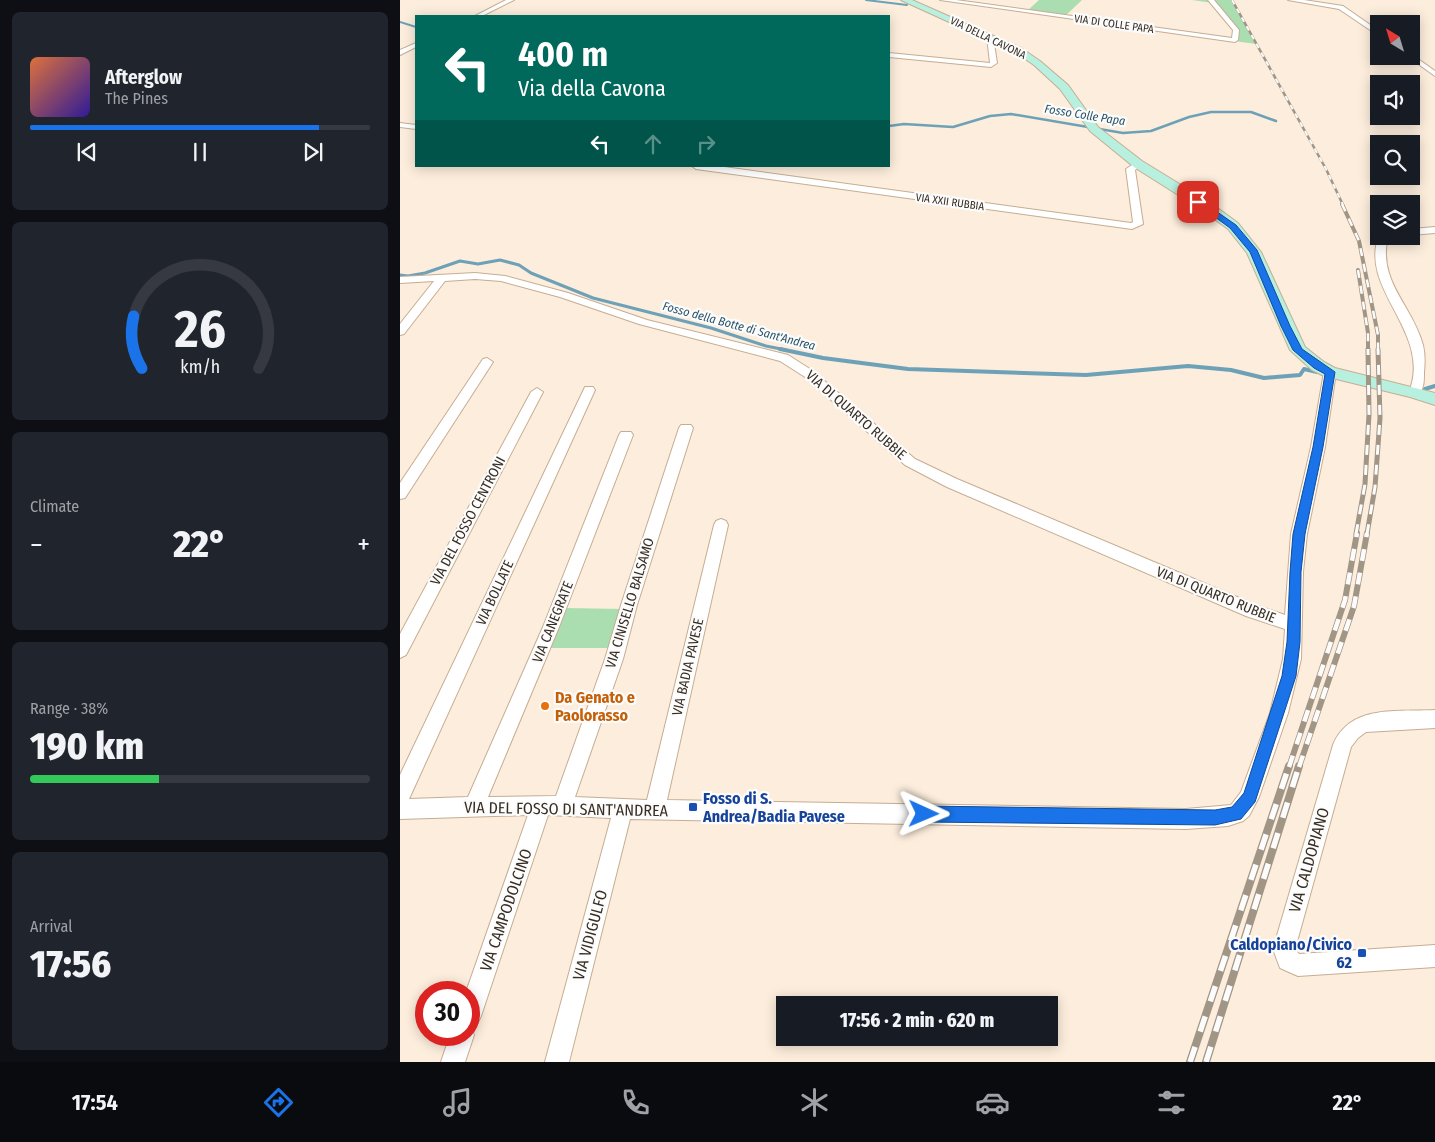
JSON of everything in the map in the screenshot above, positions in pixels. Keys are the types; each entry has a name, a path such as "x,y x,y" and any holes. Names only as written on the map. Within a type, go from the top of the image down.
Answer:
{"main road":[{"name":"VIA DELLA CAVONA","path":"905,0 1018,50 1064,87 1093,127 1138,164 1201,203 1233,226 1254,252 1298,350 1318,366 1330,372 1415,392 1435,399"}],"street":[{"path":"480,15 511,0"},
{"name":"VIA DI COLLE PAPA","path":"943,0 1235,40 1236,30 1211,0"},
{"path":"1291,0 1341,7 1370,28"},
{"path":"890,56 991,65 994,63 990,37"},
{"path":"400,53 415,46"},
{"path":"1420,63 1435,74"},
{"path":"400,125 415,127"},
{"name":"VIA XXII RUBBIA","path":"703,167 1132,226 1138,224 1130,169 1138,164"},
{"path":"1420,231 1435,230"},
{"path":"1382,245 1381,261 1384,274 1417,346 1419,368 1415,392"},
{"name":"VIA DI QUARTO RUBBIE","path":"400,280 479,276 504,279 564,294 643,322 787,359 798,365 905,458 927,471 1252,611 1294,624"},
{"path":"400,332 442,278"},
{"path":"400,494 487,362"},
{"name":"VIA DEL FOSSO DI SANT'ANDREA","path":"400,809 552,805 623,809 1186,818 1232,816 1242,809 1250,797 1279,713 1292,659 1299,534 1318,447 1330,372"},
{"name":"VIA BOLLATE","path":"400,796 589,390"},
{"name":"VIA DEL FOSSO CENTRONI","path":"400,650 537,392"},
{"name":"VIA CINISELLO BALSAMO","path":"552,805 614,659 629,605 686,428"},
{"name":"VIA CANEGRATE","path":"474,807 551,627 626,435"},
{"name":"VIA BADIA PAVESE","path":"655,809 720,525"},
{"name":"VIA CALDOPIANO","path":"1435,719 1365,724 1356,727 1348,735 1342,745 1284,949 1288,960 1298,965 1435,956"},
{"name":"VIA CAMPODOLCINO","path":"480,988 552,805"},
{"name":"VIA VIDIGULFO","path":"557,1062 623,809"},
{"path":"452,1062 458,1046"}],"green space":[{"path":"1039,0 1082,0 1064,17 1026,12"},
{"path":"1192,0 1232,0 1256,44 1234,41 1236,30 1213,3"},
{"path":"564,608 623,609 610,648 549,648"}],"waterway":[{"path":"866,0 907,5"},
{"name":"Fosso Colle Papa","path":"400,22 415,27"},
{"name":"Fosso Colle Papa","path":"890,126 904,124 953,127 990,116 1011,114 1123,133 1151,131 1189,117 1211,112 1251,112 1276,121"},
{"name":"Fosso della Botte di Sant'Andrea","path":"400,275 408,276 425,273 460,261 478,264 500,260 519,265 531,273 593,298 711,328 766,346 786,350"},
{"name":"Fosso della Botte di Sant'Andrea","path":"780,349 823,358 908,369 1086,375 1188,366 1231,370 1264,378 1300,375 1304,369 1317,372"},
{"name":"Fosso della Botte di Sant'Andrea","path":"1425,389 1435,386"}],"railway":[{"path":"1232,0 1326,169 1343,205"},
{"path":"1342,204 1359,241 1378,335 1378,349"},
{"path":"1358,270 1368,333 1368,349"},
{"path":"1356,534 1365,484 1369,414 1368,349"},
{"path":"1367,534 1375,487 1380,418 1378,349"},
{"path":"1289,767 1345,600 1357,533"},
{"path":"1299,767 1354,606 1367,533"},
{"path":"1190,1062 1289,766"},
{"path":"1206,1062 1299,766"}],"place":[{"name":"Da Genato e Paolorasso","path":"545,706"},
{"name":"Fosso di S. Andrea/Badia Pavese","path":"693,807"},
{"name":"Caldopiano/Civico 62","path":"1362,953"}],"route":[{"path":"924,814 1215,818 1236,814 1250,797 1287,687 1292,659 1299,534 1318,447 1330,372 1318,366 1298,350 1254,252 1233,226 1198,202"}]}
